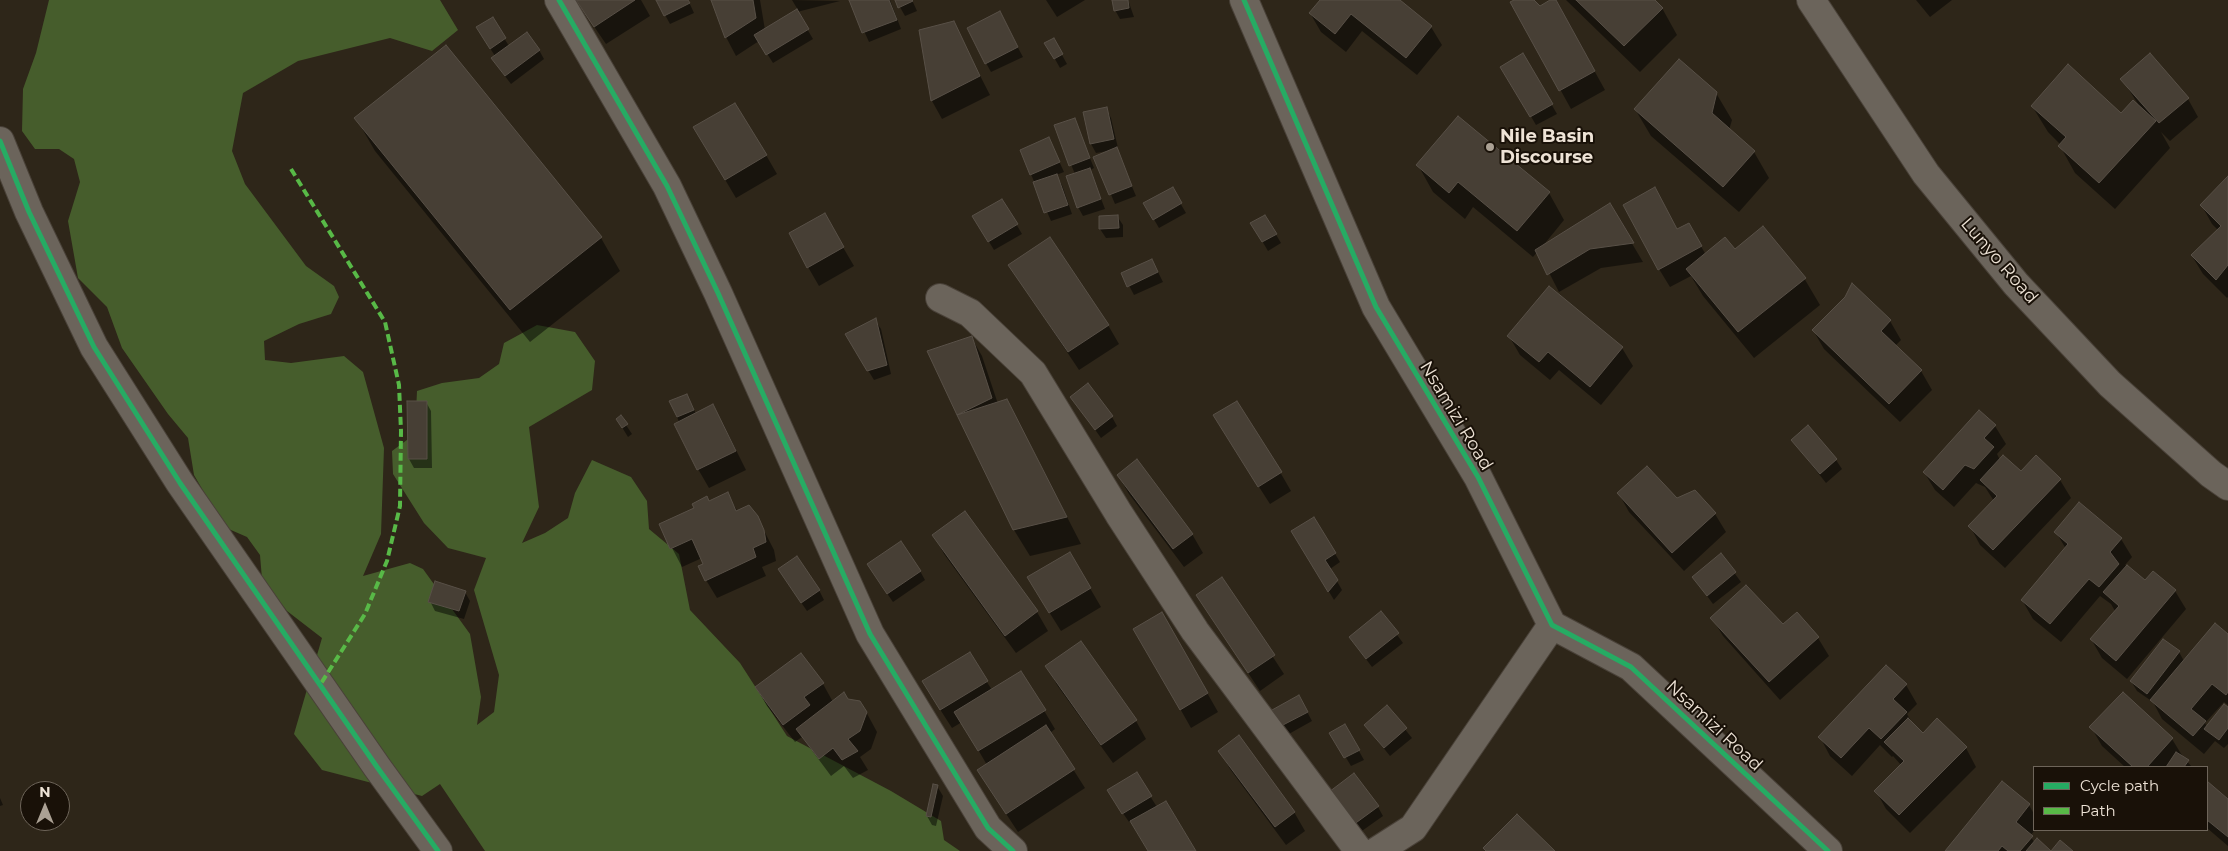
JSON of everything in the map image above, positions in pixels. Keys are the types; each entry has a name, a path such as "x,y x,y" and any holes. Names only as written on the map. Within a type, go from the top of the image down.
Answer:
{"street":[{"path":"559,0 667,186 718,293 870,634 988,828 1013,851"},
{"name":"Nsamizi Road","path":"1244,0 1376,307 1478,477 1552,625 1631,667 1828,851"},
{"name":"Lunyo Road","path":"1811,0 1926,174 2016,284 2110,384 2211,474 2228,486"},
{"path":"0,141 29,212 94,347 180,484 377,767 438,851"},
{"path":"940,298 970,313 1033,373 1118,514 1195,631 1359,851"},
{"path":"1377,851 1414,828 1552,625"}],"green space":[{"path":"49,0 440,0 458,30 432,51 390,38 298,61 243,93 232,151 245,184 306,266 334,286 339,297 331,314 299,324 264,341 265,360 291,363 344,356 363,372 384,448 381,534 363,576 410,563 423,569 470,634 481,697 477,725 494,712 499,675 474,590 486,558 448,548 424,523 393,474 392,451 415,434 417,391 442,383 479,378 499,364 504,343 537,325 575,332 595,361 592,390 529,427 539,507 522,543 545,533 568,518 575,493 592,460 631,477 647,501 649,529 679,554 690,610 740,663 787,736 891,791 941,821 944,840 960,851 485,851 440,784 422,796 322,770 294,734 322,638 287,611 262,579 260,555 247,537 224,527 194,475 188,438 168,414 122,348 107,307 78,278 68,221 80,182 74,159 59,149 35,149 22,131 23,89 36,53"}],"building":[{"path":"576,0 635,0 594,27"},
{"path":"656,0 688,0 690,3 664,16"},
{"path":"711,0 753,0 756,18 725,38"},
{"path":"849,0 889,0 897,20 862,33"},
{"path":"895,0 912,0 913,1 898,8"},
{"path":"1112,0 1128,0 1129,8 1114,11"},
{"path":"1320,0 1400,0 1432,26 1406,58 1351,14 1335,34 1309,13"},
{"path":"1514,0 1534,0 1540,6 1550,0 1556,0 1595,71 1559,91 1510,2"},
{"path":"1576,0 1655,0 1663,8 1624,46"},
{"path":"797,9 809,29 766,55 754,35"},
{"path":"1000,11 1018,47 985,64 967,28"},
{"path":"493,17 506,38 490,49 476,27"},
{"path":"954,21 980,76 931,101 919,30"},
{"path":"527,32 540,50 505,76 491,58"},
{"path":"1054,38 1063,54 1054,59 1044,43"},
{"path":"446,45 602,237 510,310 354,118"},
{"path":"1523,53 1553,104 1530,117 1500,67"},
{"path":"2150,53 2189,98 2159,123 2120,79"},
{"path":"1679,59 1717,92 1712,113 1755,151 1723,187 1634,109"},
{"path":"2068,64 2121,113 2133,100 2156,121 2099,183 2058,146 2066,137 2031,106"},
{"path":"735,103 767,155 725,180 693,127"},
{"path":"1107,107 1114,139 1090,144 1083,112"},
{"path":"1458,116 1550,192 1517,231 1458,182 1449,193 1416,165"},
{"path":"1075,118 1090,158 1069,166 1054,125"},
{"path":"1049,137 1060,162 1030,175 1020,150"},
{"path":"1117,147 1132,186 1109,195 1093,157"},
{"path":"1090,168 1101,199 1077,208 1066,176"},
{"path":"1057,174 1068,205 1044,213 1033,182"},
{"path":"2228,176 2228,265 2216,280 2191,255 2221,226 2200,205"},
{"path":"1173,187 1182,203 1153,220 1143,203"},
{"path":"1655,187 1677,229 1689,223 1702,246 1658,270 1623,205"},
{"path":"1002,199 1018,224 988,242 972,216"},
{"path":"1610,203 1634,243 1590,249 1547,275 1535,250"},
{"path":"825,213 844,247 807,268 789,233"},
{"path":"1118,215 1119,228 1099,229 1099,216"},
{"path":"1265,215 1277,234 1262,242 1250,223"},
{"path":"1763,226 1806,278 1738,332 1686,269 1725,237 1735,249"},
{"path":"1050,237 1109,325 1068,352 1008,265"},
{"path":"1152,259 1158,272 1127,287 1121,273"},
{"path":"1852,283 1891,320 1881,331 1922,370 1889,404 1812,330 1845,297"},
{"path":"1549,286 1623,347 1590,387 1548,352 1539,362 1507,336"},
{"path":"876,318 887,365 867,371 845,334"},
{"path":"972,336 992,398 957,415 927,351"},
{"path":"1088,383 1113,416 1095,430 1070,397"},
{"path":"687,394 694,410 677,417 669,401"},
{"path":"1007,399 1067,517 1013,530 957,415"},
{"path":"407,401 427,401 427,459 408,459"},
{"path":"1237,401 1282,472 1258,487 1213,415"},
{"path":"713,404 736,451 697,470 674,424"},
{"path":"1979,410 1996,425 1984,438 1994,447 1974,469 1965,465 1943,490 1923,472"},
{"path":"621,415 628,424 622,428 616,419"},
{"path":"1808,425 1837,459 1820,474 1791,440"},
{"path":"2003,455 2021,471 2036,455 2061,479 1993,550 1968,526 1997,496 1980,480"},
{"path":"1137,459 1193,534 1173,549 1117,475"},
{"path":"1647,466 1677,498 1695,490 1716,513 1672,553 1617,493"},
{"path":"728,492 736,511 749,505 758,516 764,530 766,542 753,548 756,557 705,581 698,566 703,564 692,539 670,549 659,524 694,508 692,504 707,496 709,501"},
{"path":"2079,502 2122,538 2110,552 2119,564 2099,587 2089,579 2050,624 2021,600 2068,544 2054,532"},
{"path":"965,511 1038,611 1005,636 932,535"},
{"path":"1314,517 1336,553 1325,560 1338,580 1328,592 1291,531"},
{"path":"901,541 921,571 887,594 867,564"},
{"path":"1070,552 1091,588 1049,613 1027,577"},
{"path":"1721,553 1736,572 1707,596 1692,577"},
{"path":"797,556 820,590 801,603 778,569"},
{"path":"2127,565 2145,580 2153,571 2176,590 2116,661 2090,639 2119,606 2103,592"},
{"path":"1222,577 1275,655 1248,673 1196,595"},
{"path":"435,581 466,591 459,611 428,602"},
{"path":"1746,585 1783,624 1797,612 1819,637 1769,682 1710,618"},
{"path":"1381,611 1399,633 1366,659 1349,637"},
{"path":"1162,612 1208,693 1180,710 1133,629"},
{"path":"2215,623 2228,634 2228,692 2226,695 2212,684 2191,709 2206,721 2193,736 2150,700"},
{"path":"2163,639 2180,651 2147,694 2130,681"},
{"path":"1081,641 1137,720 1101,745 1045,666"},
{"path":"970,652 988,681 940,710 922,681"},
{"path":"801,653 824,683 804,697 810,705 783,725 755,687"},
{"path":"1886,665 1907,684 1893,699 1907,712 1881,739 1869,728 1841,758 1818,737"},
{"path":"1021,671 1046,710 978,751 954,712"},
{"path":"844,692 848,699 860,701 867,712 860,731 848,739 858,751 842,760 833,748 819,759 796,729"},
{"path":"2123,692 2173,738 2148,766 2132,766 2089,727"},
{"path":"1299,695 1308,712 1281,726 1272,710"},
{"path":"2224,704 2228,707 2228,728 2219,740 2204,729"},
{"path":"1387,705 1407,728 1384,748 1364,725"},
{"path":"1908,718 1923,733 1937,718 1967,747 1899,815 1874,791 1904,761 1884,742"},
{"path":"1345,724 1360,750 1344,758 1329,733"},
{"path":"1046,725 1075,769 1006,814 977,770"},
{"path":"1239,735 1295,812 1275,827 1218,751"},
{"path":"2176,752 2189,760 2185,766 2167,766"},
{"path":"1137,772 1152,796 1122,814 1107,790"},
{"path":"1354,773 1379,806 1353,825 1329,792"},
{"path":"2002,781 2030,804 2016,822 2033,836 2020,851 2008,851 2002,846 1998,851 1945,851"},
{"path":"2208,782 2228,799 2228,837 2208,821"},
{"path":"933,784 938,785 931,817 926,816"},
{"path":"1166,801 1196,851 1148,851 1130,821"},
{"path":"1517,814 1555,851 1486,851 1483,848"},
{"path":"2037,838 2051,851 2026,851"},
{"path":"2060,840 2073,851 2051,851"}],"marked path":[{"path":"291,169 385,322 399,385 401,431 400,506 387,561 365,614 320,685"}],"cycle path":[{"path":"559,0 667,186 718,293 870,634 988,828 1013,851"},
{"path":"1244,0 1376,307 1478,477 1552,625 1631,667 1828,851"},
{"path":"0,141 29,212 94,347 180,483 377,767 438,851"}],"place":[{"name":"Nile Basin Discourse","path":"1490,147"}]}
